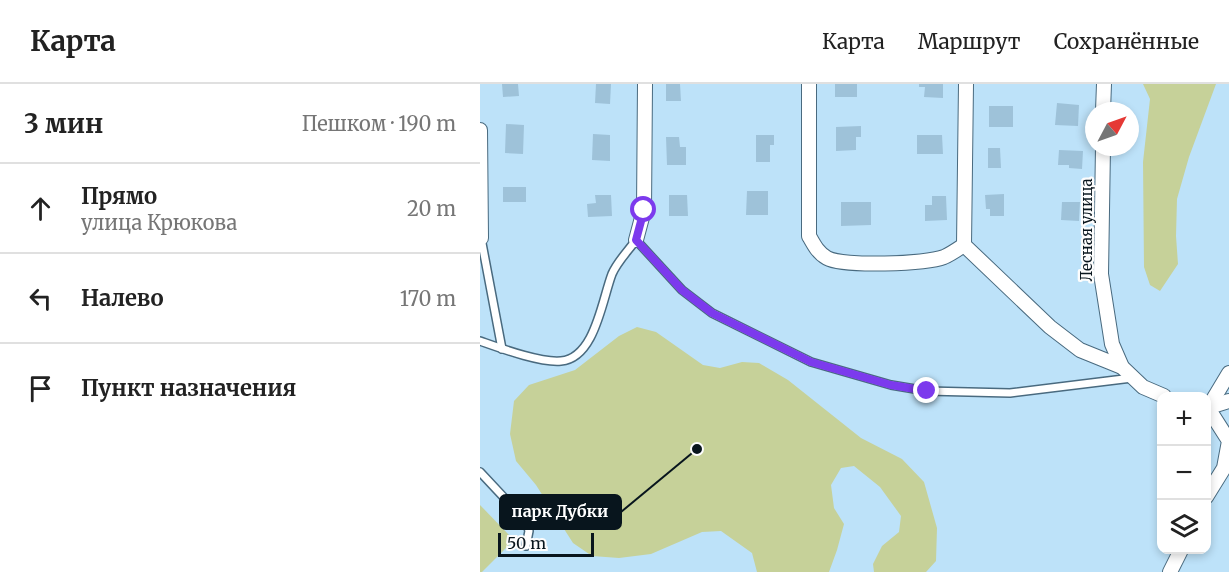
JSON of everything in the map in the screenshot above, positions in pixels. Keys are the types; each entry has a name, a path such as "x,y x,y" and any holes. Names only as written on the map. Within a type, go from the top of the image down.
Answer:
{"street":[{"path":"636,240 644,210 645,84"},
{"path":"809,84 809,236 817,250 828,258 844,262 918,262 943,258 964,245"},
{"path":"966,84 964,245 1050,327 1080,350 1122,367"},
{"path":"1103,102 1104,84"},
{"path":"480,130 481,238"},
{"name":"Лесная улица","path":"1103,156 1101,274 1112,344 1122,367 1143,387 1157,393"},
{"path":"1211,402 1229,373"},
{"path":"1211,407 1229,400"},
{"path":"1211,414 1229,441 1227,468 1211,490"},
{"path":"1170,572 1179,554"}],"lane":[{"path":"481,238 502,349"},
{"path":"480,341 535,358 561,361 576,356 593,334 613,272 636,240 682,290 712,313 811,362 891,385 927,391 1010,393 1134,378"},
{"path":"480,472 526,521 529,531 526,546"}],"green space":[{"path":"1143,84 1216,84 1189,157 1177,199 1178,264 1160,291 1150,285 1144,267 1143,162 1150,99"},
{"path":"637,327 656,332 703,365 720,368 742,362 759,363 788,380 861,438 902,459 924,482 937,528 936,561 926,572 874,572 873,564 882,546 899,532 901,516 880,487 854,466 841,468 831,485 834,508 844,524 829,572 757,572 752,553 721,531 702,532 651,554 619,558 592,556 573,543 536,485 516,461 510,434 514,401 529,385 575,370 619,336"},
{"path":"480,505 514,540 482,572 480,572"}],"building":[{"path":"502,84 518,84 519,96 503,97"},
{"path":"596,84 611,84 610,104 595,103"},
{"path":"666,84 680,84 681,101 666,101"},
{"path":"835,84 857,84 857,97 835,97"},
{"path":"919,84 943,84 943,98 924,97 925,87 919,87"},
{"path":"1057,103 1079,105 1078,126 1055,125"},
{"path":"989,106 1013,106 1013,127 989,127"},
{"path":"506,124 524,125 523,154 505,153"},
{"path":"861,126 861,137 856,137 856,150 836,151 836,127"},
{"path":"593,134 610,135 610,161 592,160"},
{"path":"756,135 774,135 774,145 770,145 770,162 756,162"},
{"path":"917,135 942,135 943,154 917,154"},
{"path":"666,137 679,137 680,147 686,147 686,165 667,165"},
{"path":"988,148 1000,148 1001,168 988,168"},
{"path":"1059,150 1083,151 1082,169 1069,168 1069,165 1058,165"},
{"path":"503,187 526,187 526,202 503,202"},
{"path":"747,191 768,191 768,215 746,215"},
{"path":"1004,194 1004,216 990,216 990,209 986,209 985,195"},
{"path":"595,195 611,195 612,216 588,217 587,204 596,203"},
{"path":"669,195 687,195 688,216 669,216"},
{"path":"932,196 946,196 947,220 925,221 925,205 932,205"},
{"path":"841,202 871,202 871,225 841,226"},
{"path":"1062,202 1080,202 1079,221 1061,220"}],"place":[{"name":"парк Дубки","path":"697,449"}],"route":[{"path":"644,210 636,240 682,290 712,313 811,362 891,385 927,391"}]}
